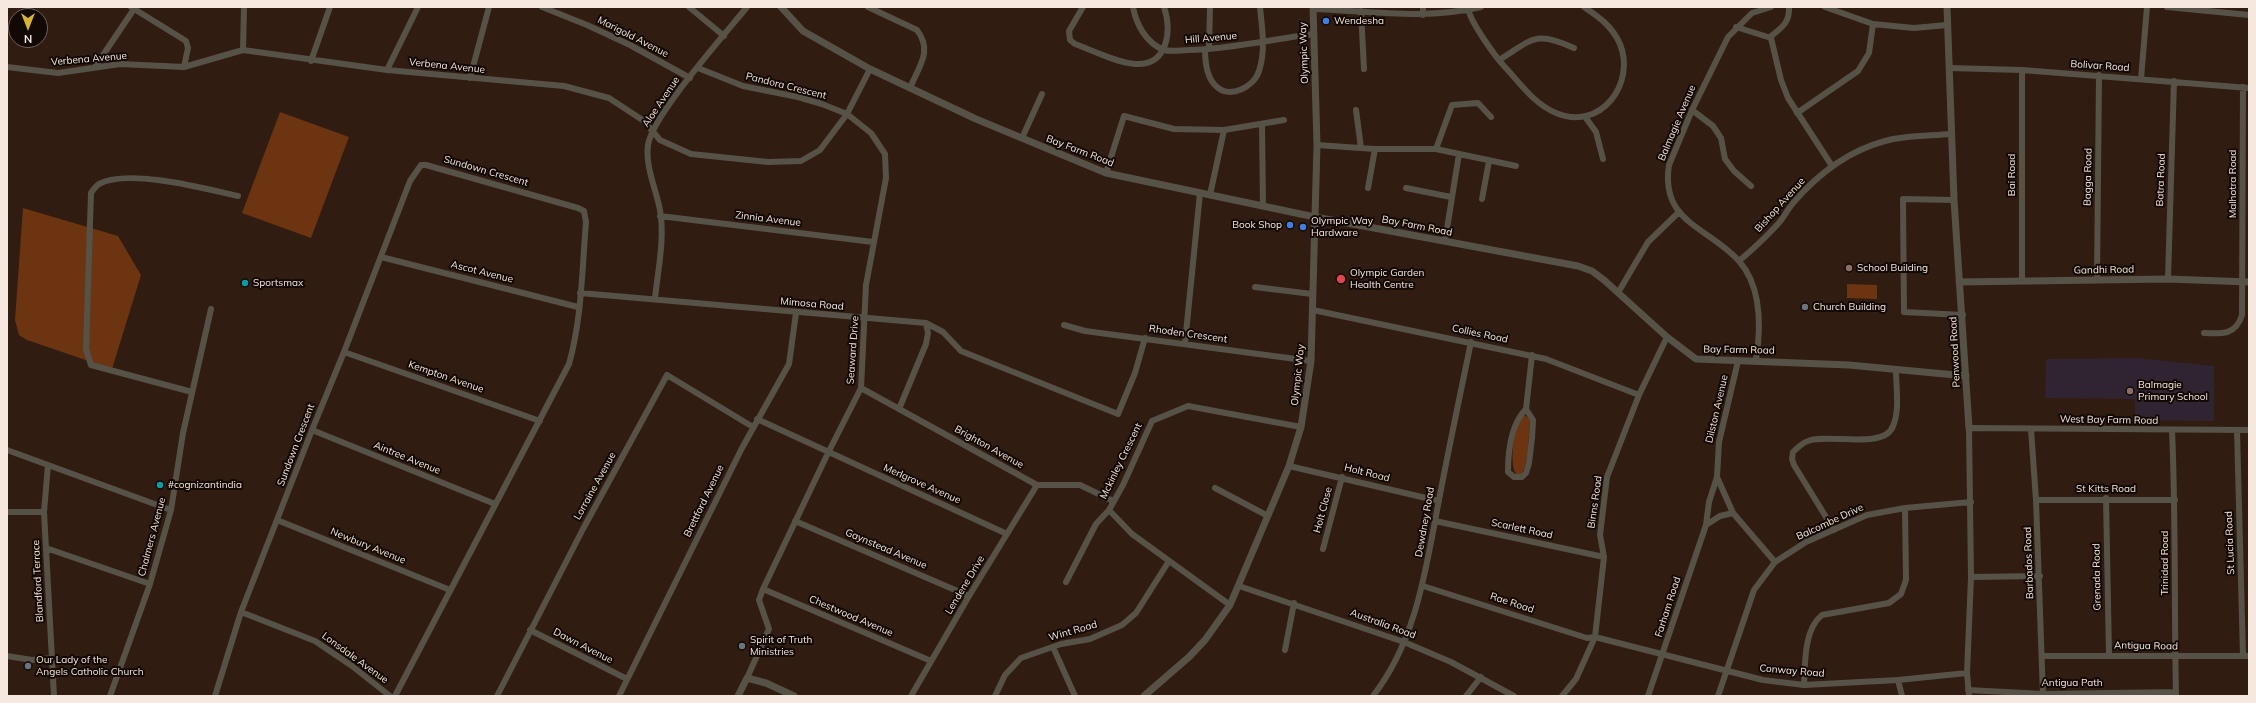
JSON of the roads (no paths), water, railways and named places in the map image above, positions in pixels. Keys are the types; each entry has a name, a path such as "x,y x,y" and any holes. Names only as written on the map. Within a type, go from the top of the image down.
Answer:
{"street":[{"path":"243,50 244,7"},
{"path":"311,61 330,7"},
{"path":"388,70 418,7"},
{"path":"470,78 489,7"},
{"name":"Marigold Avenue","path":"542,7 630,45 690,78"},
{"path":"689,7 724,36"},
{"name":"Aloe Avenue","path":"655,298 660,254 660,216 648,155 648,143 652,130 690,78 746,7"},
{"name":"Bay Farm Road","path":"781,7 803,31 870,69 976,119 1106,173 1315,217 1578,266 1592,271 1618,291 1667,337 1696,359 1738,361 1756,360 1849,365 1966,376"},
{"path":"868,7 916,30 922,36 925,46 925,54 910,88"},
{"path":"1083,7 1069,31 1070,40 1075,44 1134,64 1144,64 1155,59 1165,50 1168,39 1164,7"},
{"path":"1133,7 1136,21 1148,40 1165,50"},
{"path":"1210,7 1207,49 1209,77 1216,87 1224,91 1239,90 1252,84 1259,73 1263,42 1260,7"},
{"path":"1423,7 1423,15"},
{"path":"1313,8 1423,15 1481,7"},
{"path":"1468,8 1499,60 1541,105 1566,116 1586,118 1595,115 1612,99 1620,84 1623,55 1620,44 1604,20 1584,7"},
{"name":"Balmagie Avenue","path":"1756,360 1760,339 1757,303 1749,277 1739,261 1689,223 1679,212 1670,194 1668,173 1669,165 1692,110 1728,37 1736,27 1752,13 1762,8 1771,7"},
{"path":"1770,38 1785,25 1789,7"},
{"path":"1825,7 1873,24 1914,28 1947,25"},
{"name":"Penwood Road","path":"1947,7 1954,200 1959,282 1963,315 1969,428 1972,577 1967,673 1968,693"},
{"path":"2141,79 2147,7"},
{"path":"2167,7 2249,15"},
{"path":"95,67 133,8 186,41 188,48 184,67"},
{"name":"Olympic Way","path":"1144,696 1205,640 1230,605 1289,466 1301,427 1311,361 1313,310 1312,294 1317,146 1313,8"},
{"path":"1361,10 1364,69"},
{"path":"1797,113 1858,71 1869,53 1873,24"},
{"path":"1736,27 1770,38 1781,80 1797,113 1832,166"},
{"name":"Hill Avenue","path":"1165,50 1207,49 1263,42 1274,38 1314,34"},
{"path":"1499,60 1539,37 1552,38 1574,48"},
{"name":"Verbena Avenue","path":"7,67 58,73 120,64 184,67 243,50 311,61 388,70 564,86 609,98 644,121 660,140 691,154 768,162 801,161 820,150 847,114"},
{"name":"Pandora Crescent","path":"698,68 743,86 804,99 847,114"},
{"name":"Bolivar Road","path":"1949,68 2022,70 2099,75 2246,88"},
{"path":"847,114 870,69"},
{"name":"Bai Road","path":"2022,70 2022,281"},
{"name":"Bagga Road","path":"2097,280 2099,75"},
{"name":"Batra Road","path":"2168,279 2174,81"},
{"name":"Malhotra Road","path":"2204,333 2223,334 2232,331 2240,324 2242,316 2246,282 2246,88"},
{"path":"1022,138 1042,94"},
{"path":"1436,148 1452,105 1478,103 1492,117"},
{"path":"1356,110 1361,148"},
{"path":"1692,110 1714,126 1721,138 1725,160 1750,186"},
{"name":"Seaward Drive","path":"738,696 761,652 769,629 759,600 763,589 861,388 866,285 886,178 885,154 870,133 847,114"},
{"path":"1106,173 1124,116 1174,129 1224,130 1262,125 1284,120"},
{"path":"1586,118 1596,132 1603,159"},
{"path":"1262,125 1263,206"},
{"path":"1210,195 1224,130"},
{"name":"Bishop Avenue","path":"1739,261 1778,224 1792,204 1832,166 1864,148 1886,140 1907,136 1951,134"},
{"path":"1317,146 1375,149 1436,148 1516,166"},
{"path":"1368,188 1375,149"},
{"path":"1445,241 1459,154"},
{"path":"1482,199 1489,160"},
{"name":"Sundown Crescent","path":"215,696 241,612 410,181 421,166 426,165 584,210 586,222 580,293 573,349 569,364 395,696"},
{"path":"192,392 91,365 86,349 91,193 98,184 117,178 177,182 238,196"},
{"path":"1406,188 1451,197"},
{"path":"1184,343 1200,193"},
{"path":"1954,200 1903,199 1904,312 1963,315"},
{"path":"1618,291 1648,242 1679,212"},
{"name":"Zinnia Avenue","path":"660,216 873,242"},
{"name":"Ascot Avenue","path":"381,257 578,307"},
{"name":"Gandhi Road","path":"1959,282 2168,279 2246,282"},
{"path":"1255,287 1312,294"},
{"name":"Mimosa Road","path":"580,293 655,298 796,313 926,323 944,332 961,351 1117,414 1120,413 1135,373 1145,338"},
{"name":"Chalmers Avenue","path":"110,696 150,584 171,510 183,433 211,309"},
{"name":"Collies Road","path":"1313,310 1532,355 1639,395"},
{"name":"Brettford Avenue","path":"619,696 757,419 790,364 796,313"},
{"path":"899,408 926,344 928,333 926,323"},
{"name":"Rhoden Crescent","path":"1064,324 1085,331 1311,361"},
{"name":"Binns Road","path":"1562,696 1576,679 1595,638 1604,557 1600,535 1607,476 1639,395 1667,337"},
{"name":"Dewdney Road","path":"1373,696 1385,681 1404,642 1423,586 1438,501 1471,342"},
{"name":"Kempton Avenue","path":"344,352 540,421"},
{"path":"1526,409 1533,420 1529,463 1526,473 1522,478 1514,477 1508,472 1508,458 1518,417 1526,409 1532,355"},
{"name":"Dilston Avenue","path":"1738,361 1719,442 1717,477 1733,513 1775,562"},
{"path":"1834,530 1794,465 1792,458 1793,452 1810,440 1872,439 1885,435 1893,428 1896,412 1896,370"},
{"name":"Lorraine Avenue","path":"497,696 583,529 667,375 753,427"},
{"name":"Brighton Avenue","path":"861,388 1037,485 1080,485 1113,501"},
{"name":"Mckinley Crescent","path":"1230,605 1132,534 1109,510 1123,485 1152,421 1188,406 1301,427"},
{"name":"Merlgrove Avenue","path":"757,419 828,453 1008,534"},
{"name":"West Bay Farm Road","path":"1969,428 2249,430"},
{"name":"Barbados Road","path":"2031,429 2040,576 2043,695"},
{"name":"Aintree Avenue","path":"312,430 495,504"},
{"name":"Trinidad Road","path":"2172,430 2175,500 2174,657 2176,694"},
{"name":"St Lucia Road","path":"2237,430 2246,656"},
{"path":"7,450 171,510"},
{"name":"Blandford Terrace","path":"48,465 44,512 54,696"},
{"name":"Holt Road","path":"1289,466 1342,477 1438,501"},
{"name":"Holt Close","path":"1323,549 1342,477"},
{"name":"Farham Road","path":"1648,696 1706,525 1708,502 1717,477"},
{"name":"Lendene Drive","path":"911,696 969,596 1037,485"},
{"path":"1215,488 1268,516"},
{"name":"St Kitts Road","path":"2036,500 2106,498 2175,500"},
{"name":"Grenada Road","path":"2106,498 2109,655"},
{"name":"Balcombe Drive","path":"1718,696 1754,590 1775,562 1806,542 1867,515 1905,508 1971,502"},
{"path":"1804,685 1811,629 1816,620 1822,615 1889,603 1901,594 1906,580 1905,508"},
{"path":"1066,582 1096,524 1109,510"},
{"path":"7,512 44,512"},
{"path":"1706,525 1720,516 1733,513"},
{"name":"Newbury Avenue","path":"278,520 450,590"},
{"name":"Gaynstead Avenue","path":"795,521 969,596"},
{"name":"Scarlett Road","path":"1435,521 1604,557"},
{"path":"46,548 150,584"},
{"name":"Wint Road","path":"995,696 1005,675 1022,658 1053,647 1090,639 1122,625 1136,613 1169,561"},
{"path":"1972,577 2040,576"},
{"name":"Australia Road","path":"1239,586 1294,603 1404,642 1481,678 1514,696"},
{"name":"Rae Road","path":"1423,586 1586,638 1595,638"},
{"name":"Chestwood Avenue","path":"763,589 931,661"},
{"path":"1285,650 1294,603"},
{"name":"Lonsdale Avenue","path":"241,612 315,641 352,666 390,696"},
{"name":"Dawn Avenue","path":"530,630 627,679"},
{"name":"Conway Road","path":"1595,638 1762,680 1804,685 1898,680 1967,673"},
{"path":"1053,647 1075,696"},
{"path":"7,656 32,660 52,658"},
{"name":"Antigua Road","path":"2042,656 2246,656"},
{"path":"747,678 766,683 794,696"},
{"path":"1466,696 1481,678"},
{"path":"1898,680 1902,696"},
{"name":"Antigua Path","path":"1968,693 2043,695 2176,694"}],"place":[{"name":"Wendesha","path":"1326,21"},
{"name":"Book Shop","path":"1290,225"},
{"name":"Olympic Way Hardware","path":"1303,227"},
{"name":"School Building","path":"1849,268"},
{"name":"Olympic Garden Health Centre","path":"1341,279"},
{"name":"Sportsmax","path":"245,283"},
{"name":"Church Building","path":"1805,307"},
{"name":"Balmagie Primary School","path":"2130,391"},
{"name":"#cognizantindia","path":"160,485"},
{"name":"Spirit of Truth Ministries","path":"742,646"},
{"name":"Our Lady of the Angels Catholic Church","path":"28,666"}]}
